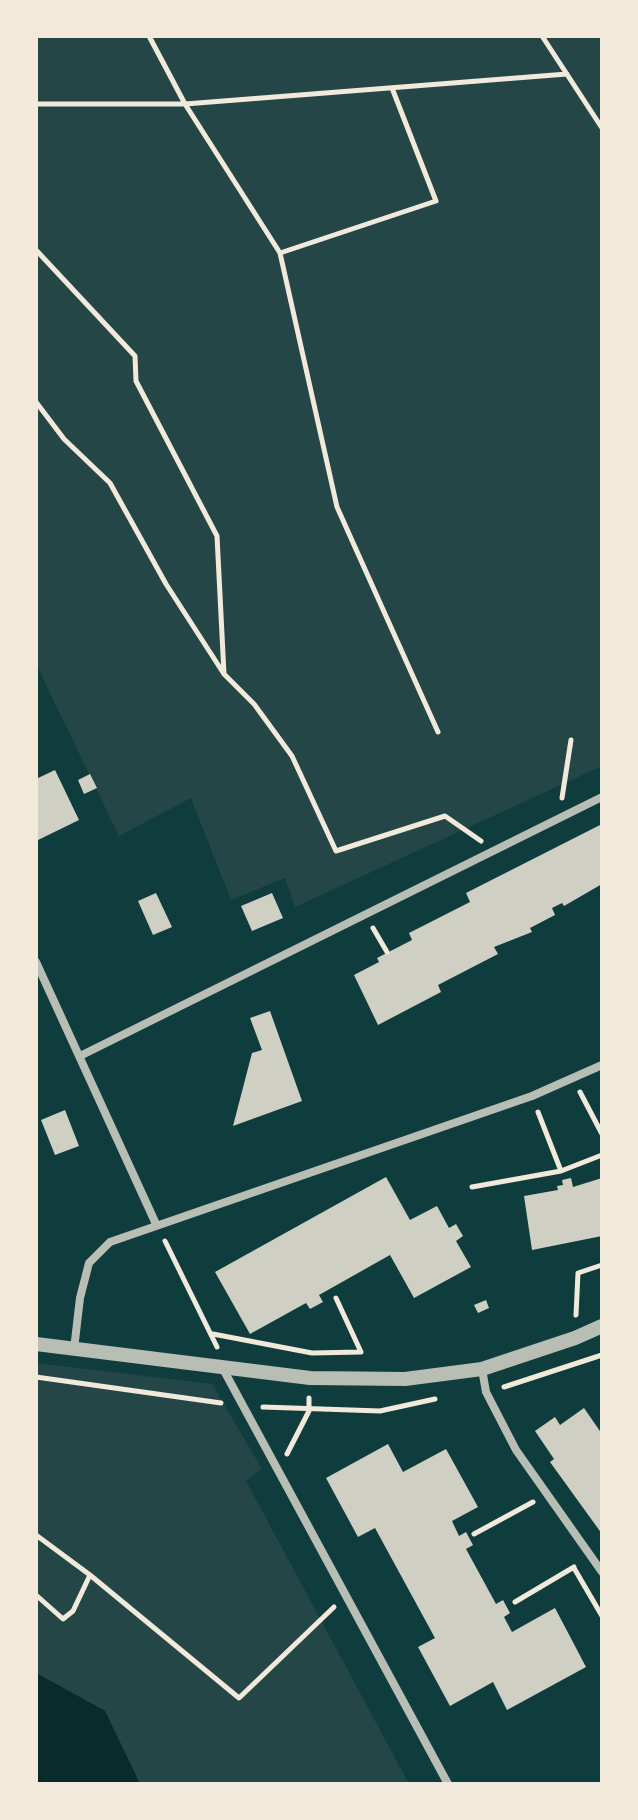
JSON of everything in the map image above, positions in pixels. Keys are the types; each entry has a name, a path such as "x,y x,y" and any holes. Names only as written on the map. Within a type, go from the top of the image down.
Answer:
{"street":[{"path":"80,1056 602,797"},
{"path":"36,962 156,1224"},
{"path":"74,1349 80,1298 89,1263 110,1242 532,1096 602,1065"},
{"path":"36,1344 310,1378 405,1379 482,1369 602,1326"},
{"path":"222,1367 448,1784"},
{"path":"482,1369 486,1392 516,1450 602,1572"}],"path":[{"path":"149,36 185,104 280,253 337,507 438,732"},
{"path":"542,36 602,128"},
{"path":"36,104 185,104 567,74"},
{"path":"280,253 436,201 392,88"},
{"path":"36,250 135,356 136,381 217,536 224,674"},
{"path":"36,402 64,439 110,483 166,584 224,674 254,704 292,756 336,851 445,816 475,835 491,853"},
{"path":"559,819 571,740"},
{"path":"365,913 387,952"},
{"path":"572,1079 602,1134"},
{"path":"532,1096 561,1171"},
{"path":"472,1187 561,1171 602,1155"},
{"path":"156,1224 213,1334 222,1367"},
{"path":"575,1338 578,1273 602,1265"},
{"path":"213,1334 312,1353 361,1352 336,1298"},
{"path":"284,1460 309,1411 312,1353"},
{"path":"474,1534 534,1502"},
{"path":"36,1535 90,1575 239,1698 345,1597"},
{"path":"515,1602 574,1567"},
{"path":"36,1595 63,1619 73,1611 90,1575"}],"shaded area":[{"path":"36,36 602,36 602,766 295,907 285,878 231,900 191,798 119,836 36,664"},
{"path":"36,1363 212,1384 262,1469 246,1481 409,1784 140,1784 105,1711 36,1673"},
{"path":"36,1673 105,1711 140,1784 36,1784"}],"building":[{"path":"55,770 79,820 36,841 36,779"},
{"path":"90,774 97,788 84,794 78,780"},
{"path":"602,824 602,884 564,906 562,903 552,908 555,915 530,928 532,932 494,947 498,954 438,985 441,992 378,1025 354,975 379,962 377,958 412,940 409,933 470,902 466,893"},
{"path":"156,893 172,927 153,935 138,901"},
{"path":"272,893 283,918 252,931 241,906"},
{"path":"270,1011 302,1101 233,1126 252,1053 262,1050 250,1018"},
{"path":"65,1110 79,1146 55,1155 41,1120"},
{"path":"386,1177 410,1220 437,1206 449,1228 456,1224 463,1236 456,1241 471,1267 414,1298 390,1255 319,1295 323,1302 310,1309 306,1303 250,1334 215,1272"},
{"path":"571,1178 573,1187 602,1178 602,1236 532,1250 524,1196 558,1190 557,1186 563,1185 562,1180"},
{"path":"486,1300 489,1308 478,1313 474,1305"},
{"path":"584,1408 602,1434 602,1534 550,1462 554,1459 535,1431 555,1417 560,1425"},
{"path":"388,1444 403,1472 446,1449 478,1507 452,1521 459,1536 466,1532 473,1545 466,1549 496,1604 503,1600 510,1613 504,1617 512,1632 555,1608 586,1667 507,1710 493,1682 450,1706 418,1647 435,1638 375,1528 358,1537 326,1478"}]}
